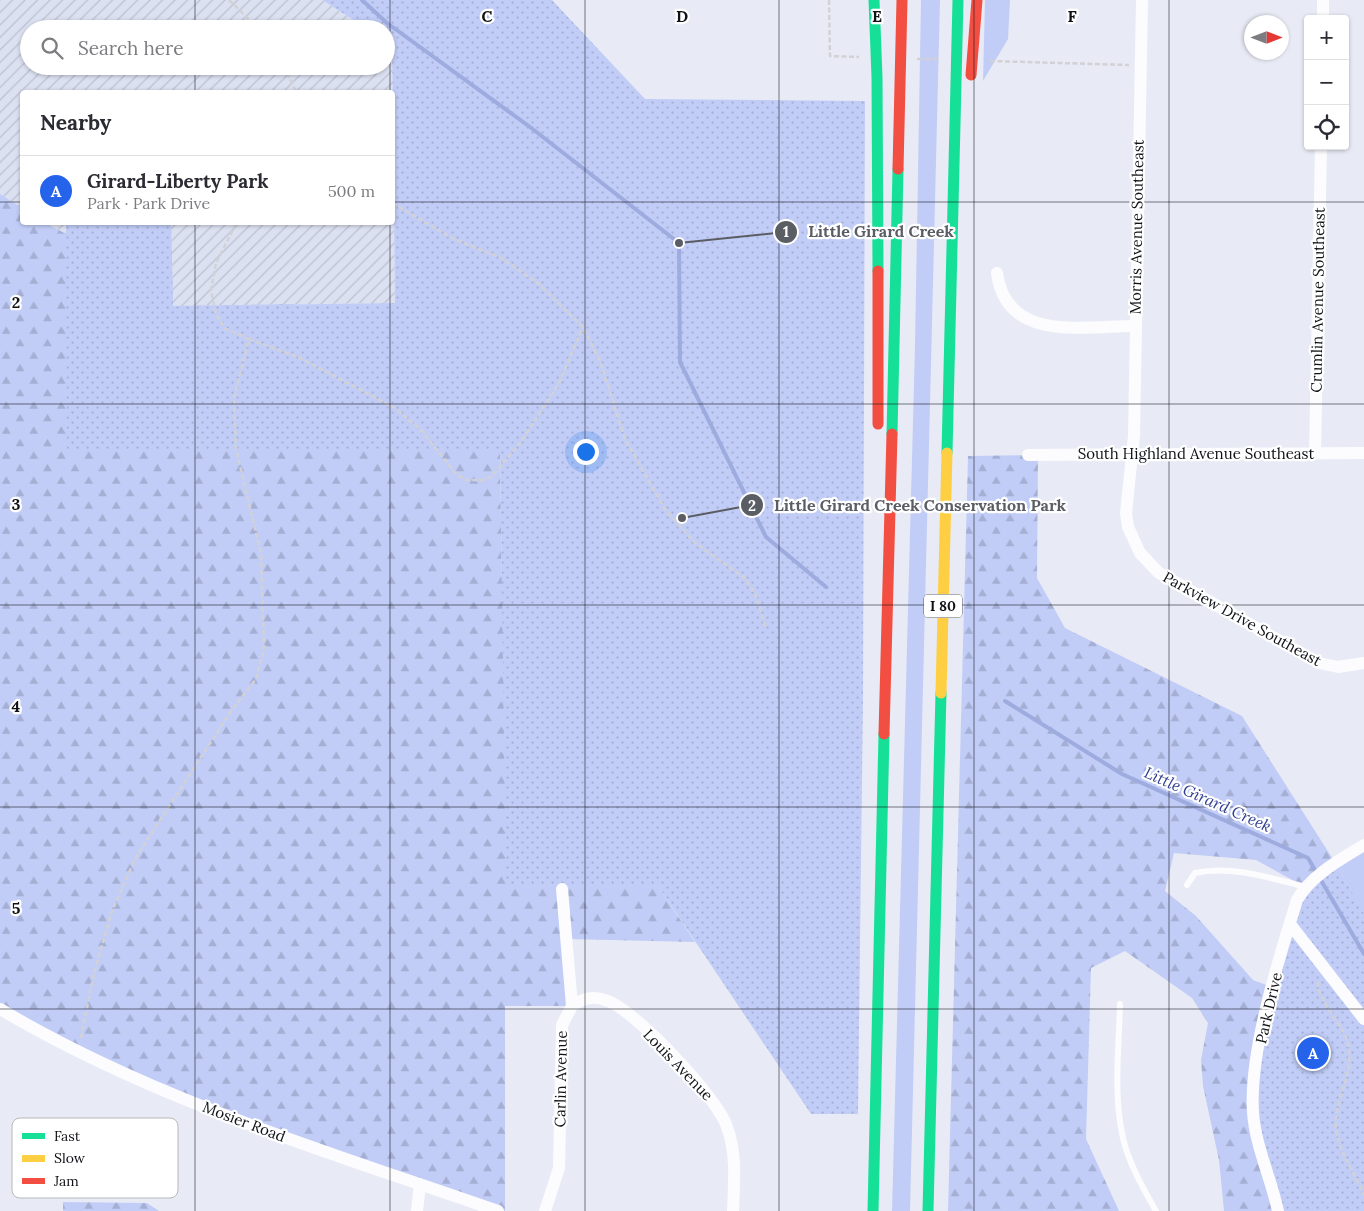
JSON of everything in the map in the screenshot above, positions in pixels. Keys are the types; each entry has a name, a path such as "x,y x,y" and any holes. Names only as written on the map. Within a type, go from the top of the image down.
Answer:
{"highway":[{"path":"874,0 877,77 877,420 891,478"},
{"path":"873,1211 902,0"},
{"name":"I 80","path":"928,1211 958,0"},
{"path":"971,90 977,0"},
{"path":"951,277 965,216"}],"street":[{"name":"Morris Avenue Southeast","path":"1132,454 1142,0"},
{"path":"1323,0 1323,15"},
{"name":"Crumlin Avenue Southeast","path":"1315,453 1320,150"},
{"path":"997,272 1001,292 1008,306 1027,319 1059,327 1136,326"},
{"name":"South Highland Avenue Southeast","path":"1028,455 1364,453"},
{"name":"Parkview Drive Southeast","path":"1132,454 1126,504 1128,528 1140,553 1151,566 1183,587 1319,663 1338,667 1364,663"},
{"path":"1308,884 1364,845"},
{"name":"Park Drive","path":"1278,1211 1256,1131 1253,1095 1261,1036 1290,924 1297,900 1308,884"},
{"name":"Carlin Avenue","path":"544,1211 551,1196 559,1168 562,1025 572,1006 562,889"},
{"path":"1290,924 1364,1019"},
{"name":"Louis Avenue","path":"572,1006 588,998 598,998 616,1005 646,1030 712,1098 727,1127 732,1145 733,1211"},
{"name":"Mosier Road","path":"0,1009 116,1071 218,1113 498,1211"},
{"path":"417,1211 420,1184"}],"lane":[{"path":"1187,885 1195,873 1205,871 1253,874 1308,884"},
{"path":"1120,1004 1117,1098 1123,1138 1137,1178 1156,1211"}],"path":[{"path":"229,0 250,20"},
{"path":"830,0 830,56 868,57"},
{"path":"915,59 944,60"},
{"path":"982,61 1140,66"},
{"path":"288,75 295,90"},
{"path":"395,205 452,238 501,258 538,283 583,327 600,362 625,439 665,508 695,543 746,580 756,596 766,628"},
{"path":"235,225 216,263 211,290 216,315 226,329 298,357 395,408 422,430 456,474 466,480 482,480 491,477 531,427 558,385 583,327"},
{"path":"78,1052 94,973 112,911 136,857 231,711 256,679 264,649 261,554 236,449 234,398 249,339"},
{"path":"1324,968 1319,974 1318,985 1324,1000 1343,1028 1350,1060 1336,1120 1337,1133 1364,1195"}],"shaded area":[{"path":"0,0 322,0 354,20 20,20 20,75 392,75 393,90 20,90 20,207 0,194"},
{"path":"50,225 66,225 66,234"},
{"path":"171,225 394,225 395,303 173,306"}],"green space":[{"path":"322,0 552,0 645,99 865,101 863,694 858,1114 811,1114 658,886 506,884 500,449 67,449 66,225 171,225 173,306 395,303 395,90 393,90 392,75 395,75 395,20 354,20"},
{"path":"921,0 940,0 910,1211 892,1211 915,346"},
{"path":"985,0 1010,0 1008,39 983,81"},
{"path":"0,194 20,207 20,225 50,225 66,234 66,225 171,225 173,306 294,304 369,449 500,449 502,587 658,886 695,942 567,939 572,1006 505,1006 505,1211 498,1211 218,1113 0,1009"},
{"path":"1038,455 1037,578 1065,628 1242,716 1336,864 1364,915 1364,1211 1224,1211 1219,1160 1203,1086 1201,1060 1208,1023 1192,998 1125,951 1091,968 1086,1139 1119,1211 948,1211 968,456","holes":["1174,853 1256,860 1305,887 1272,987 1253,980 1196,916 1165,891"]},
{"path":"1364,845 1364,915 1338,867"},
{"path":"1338,867 1364,914 1364,1211 1281,1211 1256,1111 1258,1079 1268,1027 1296,918 1304,896"},
{"path":"63,1202 147,1203 159,1211 63,1211"}],"waterway":[{"name":"Little Girard Creek","path":"362,0 384,20"},
{"name":"Little Girard Creek","path":"395,29 530,127 679,243 680,362 766,537 826,587"},
{"name":"Little Girard Creek","path":"1005,701 1122,774 1308,858 1364,954"}],"traffic: fast":[{"path":"874,0 877,77 878,271"},
{"path":"947,453 958,0"},
{"path":"892,434 898,169"},
{"path":"928,1211 941,693"},
{"path":"873,1211 884,734"}],"traffic: slow":[{"path":"941,693 947,453"}],"traffic: jam":[{"path":"898,169 902,0"},
{"path":"971,75 977,0"},
{"path":"878,271 878,424"},
{"path":"884,734 892,434"}],"place":[{"name":"Little Girard Creek","path":"679,243"},
{"name":"Little Girard Creek Conservation Park","path":"682,518"},
{"name":"Girard-Liberty Park","path":"1313,1053"}]}
